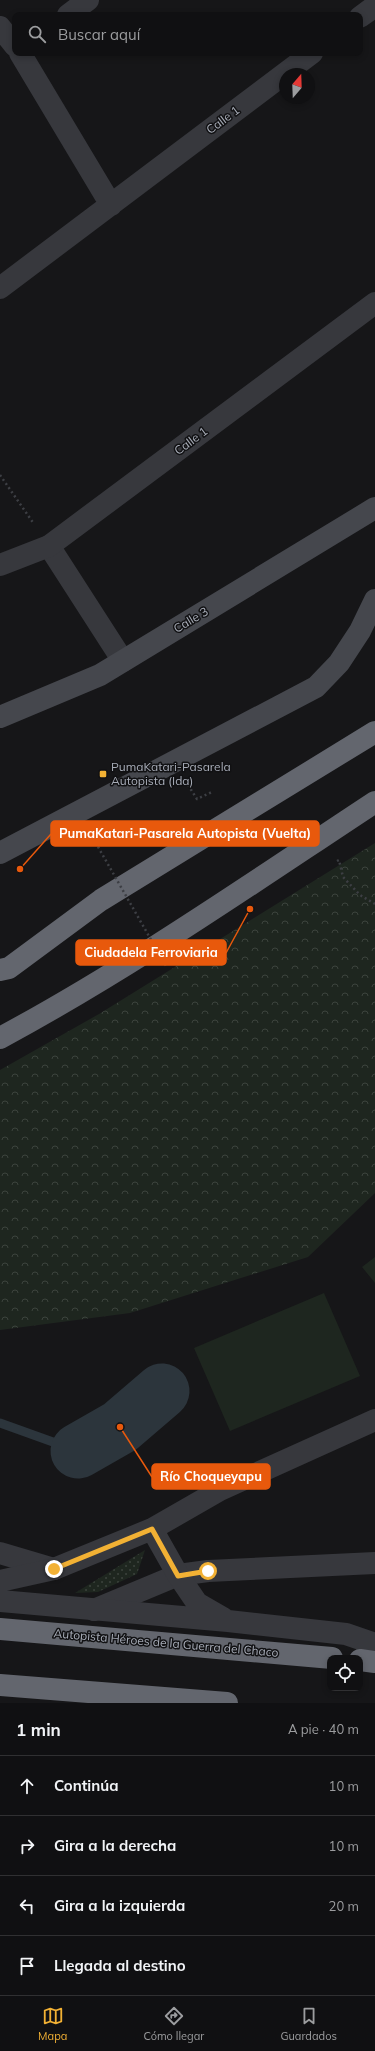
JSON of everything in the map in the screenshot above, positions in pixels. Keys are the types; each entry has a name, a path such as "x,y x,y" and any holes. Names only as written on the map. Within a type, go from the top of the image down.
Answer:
{"highway":[{"path":"0,970 9,968 101,900 375,732"},
{"path":"0,1038 65,1003 375,802"},
{"name":"Autopista Héroes de la Guerra del Chaco","path":"0,1629 327,1658"},
{"path":"363,1660 375,1662"},
{"path":"0,1685 227,1703"}],"main road":[{"name":"Calle 3","path":"0,716 100,675 375,508"},
{"path":"0,852 316,687 339,663 360,630 375,600"}],"street":[{"path":"72,12 88,0"},
{"path":"363,15 375,6"},
{"path":"0,27 12,42"},
{"path":"22,56 111,204"},
{"name":"Calle 1","path":"0,288 308,56"},
{"name":"Calle 1","path":"0,565 49,546 375,304"},
{"path":"49,546 123,661"},
{"path":"0,1581 54,1569 152,1529 220,1490 375,1420"},
{"path":"152,1529 178,1576 197,1603 228,1621"},
{"path":"0,1553 54,1569"},
{"path":"94,1610 178,1576 208,1571 375,1563"},
{"path":"0,1601 228,1621 346,1634 375,1644"}],"path":[{"path":"0,475 49,546"},
{"path":"187,782 197,799 212,792"},
{"path":"107,830 94,838 166,966"},
{"path":"332,864 339,860 343,877 360,895 375,904"}],"green space":[{"path":"375,843 375,1193 308,1257 130,1313 0,1330 0,1070 99,1014"},
{"path":"375,1257 375,1283 362,1267"},
{"path":"324,1293 360,1376 230,1431 194,1348"},
{"path":"145,1550 137,1574 98,1592 75,1593"}],"waterway":[{"path":"78,1451 120,1427 162,1391"},
{"path":"0,1423 78,1451"}],"place":[{"name":"PumaKatari-Pasarela Autopista (Ida)","path":"103,774"},
{"name":"PumaKatari-Pasarela Autopista (Vuelta)","path":"20,869"},
{"name":"Ciudadela Ferroviaria","path":"250,909"},
{"name":"Río Choqueyapu","path":"120,1427"}],"route":[{"path":"54,1569 152,1529 178,1576 208,1571"}]}
